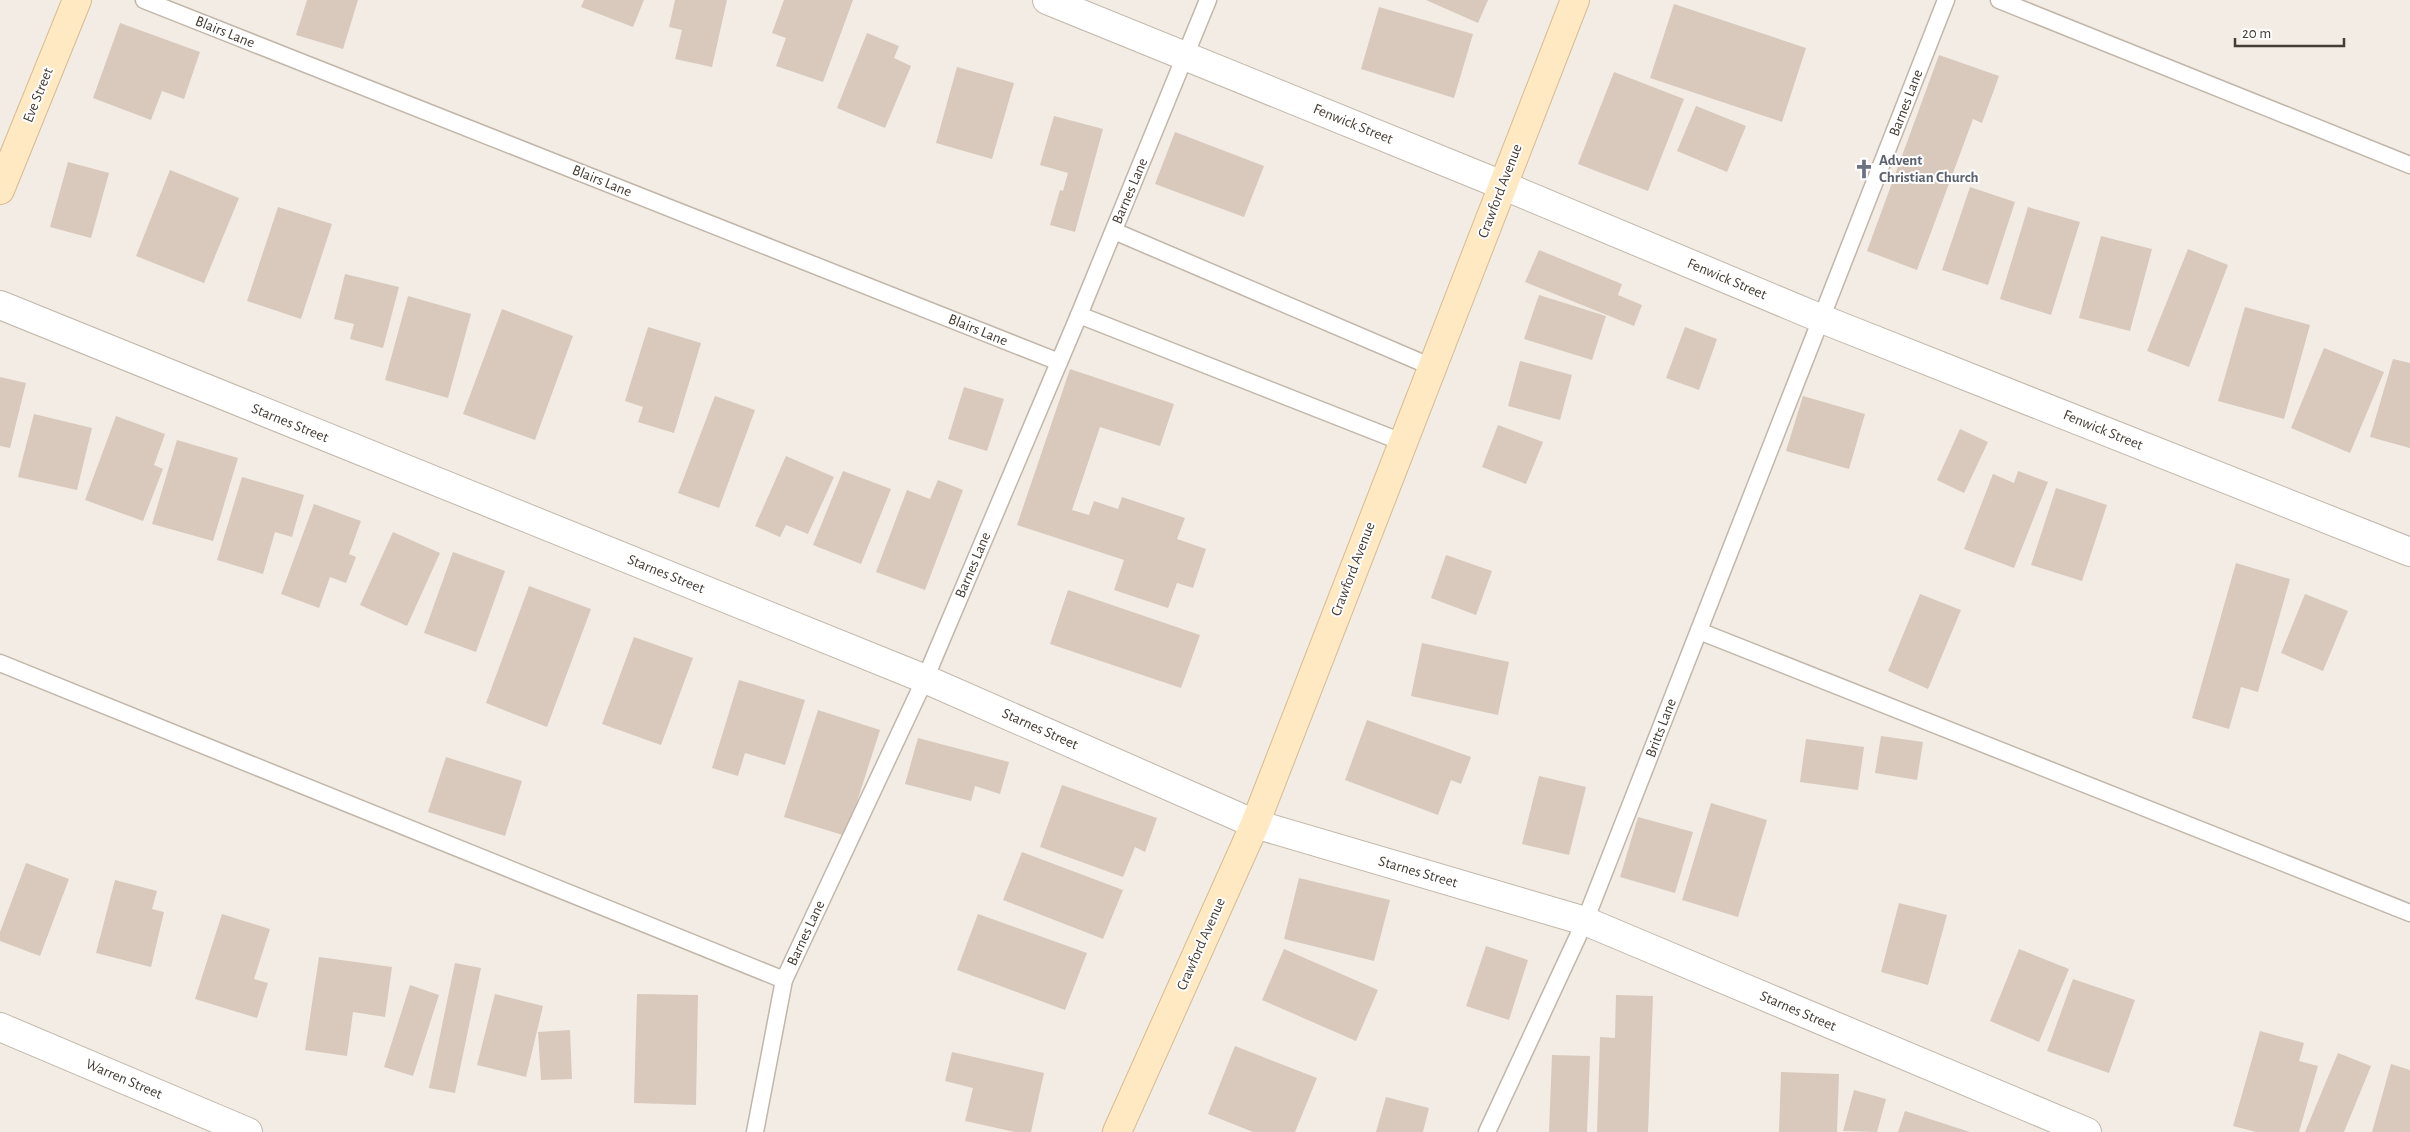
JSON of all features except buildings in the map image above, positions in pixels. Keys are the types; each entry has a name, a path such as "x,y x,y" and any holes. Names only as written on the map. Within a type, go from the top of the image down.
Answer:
{"street":[{"name":"Eve Street","path":"0,190 77,0"},
{"name":"Fenwick Street","path":"1047,0 1502,185 1822,319 2410,552"},
{"name":"Crawford Avenue","path":"1117,1132 1255,824 1575,0"},
{"name":"Starnes Street","path":"0,305 925,678 1255,824 1584,921 2086,1132"},
{"name":"Warren Street","path":"0,1027 248,1132"}],"lane":[{"name":"Blairs Lane","path":"144,0 1059,362"},
{"name":"Barnes Lane","path":"754,1132 784,980 925,678 1079,315 1208,0"},
{"name":"Barnes Lane","path":"1822,319 1946,0"},
{"path":"1999,0 2410,164"},
{"path":"1114,231 1432,367"},
{"path":"1079,315 1402,442"},
{"name":"Britts Lane","path":"1487,1132 1584,921 1822,319"},
{"path":"1699,631 2410,913"},
{"path":"0,663 784,980"}],"place":[{"name":"Advent Christian Church","path":"1864,169"}]}
